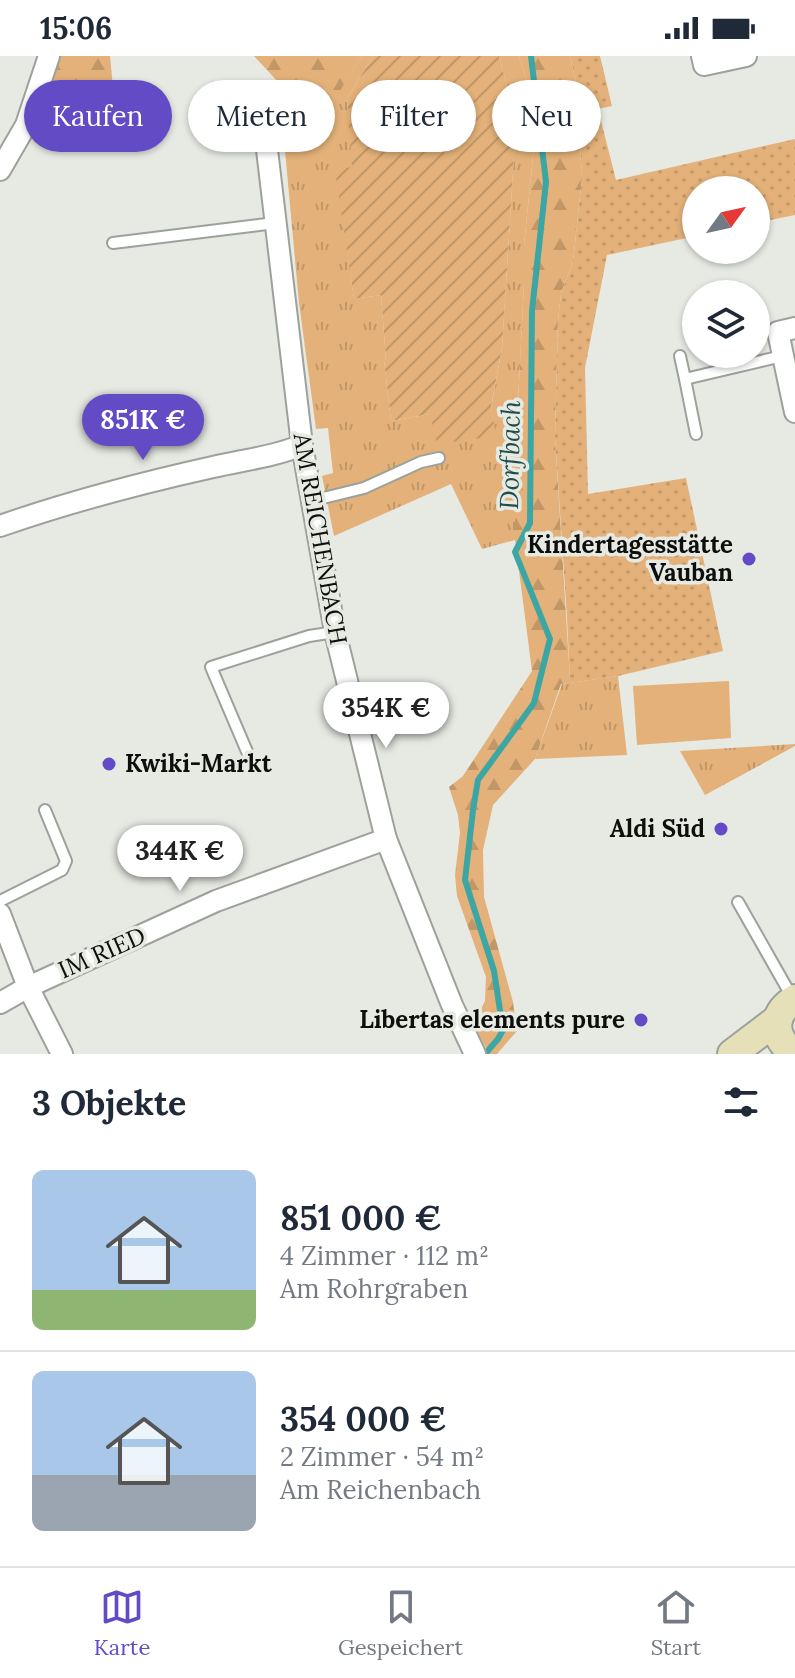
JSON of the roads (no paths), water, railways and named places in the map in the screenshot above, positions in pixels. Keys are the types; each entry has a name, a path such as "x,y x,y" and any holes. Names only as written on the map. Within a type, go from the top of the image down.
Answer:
{"main road":[{"path":"789,1006 777,1025 779,1037 794,1053"},
{"path":"732,1054 789,1006"},
{"path":"781,1054 794,1053"}],"street":[{"path":"0,170 26,125 49,56"},
{"path":"702,56 704,65 746,56"},
{"name":"AM REICHENBACH","path":"267,152 302,445 335,632 386,839 452,1005 475,1054"},
{"path":"795,328 778,332 795,412"},
{"path":"0,526 52,508 213,467 282,453 302,445"},
{"name":"IM RIED","path":"0,1003 28,987 216,901 386,839"},
{"path":"0,914 28,987 62,1054"}],"lane":[{"path":"113,243 275,223"},
{"path":"680,356 696,434"},
{"path":"685,379 782,356"},
{"path":"311,501 364,488 421,462 439,458"},
{"path":"254,768 211,667 309,636 335,632"},
{"path":"0,901 62,870 66,861 45,810"},
{"path":"738,902 789,1006"}],"waterway":[{"name":"Dorfbach","path":"485,1054 503,1030 494,971 465,880 473,810 478,780 534,703 550,639 515,552 530,523 532,311 546,182 531,56"}],"place":[{"name":"Kindertagesstätte Vauban","path":"749,559"},
{"name":"Kwiki-Markt","path":"109,764"},
{"name":"Aldi Süd","path":"721,829"},
{"name":"Libertas elements pure","path":"641,1020"}]}
